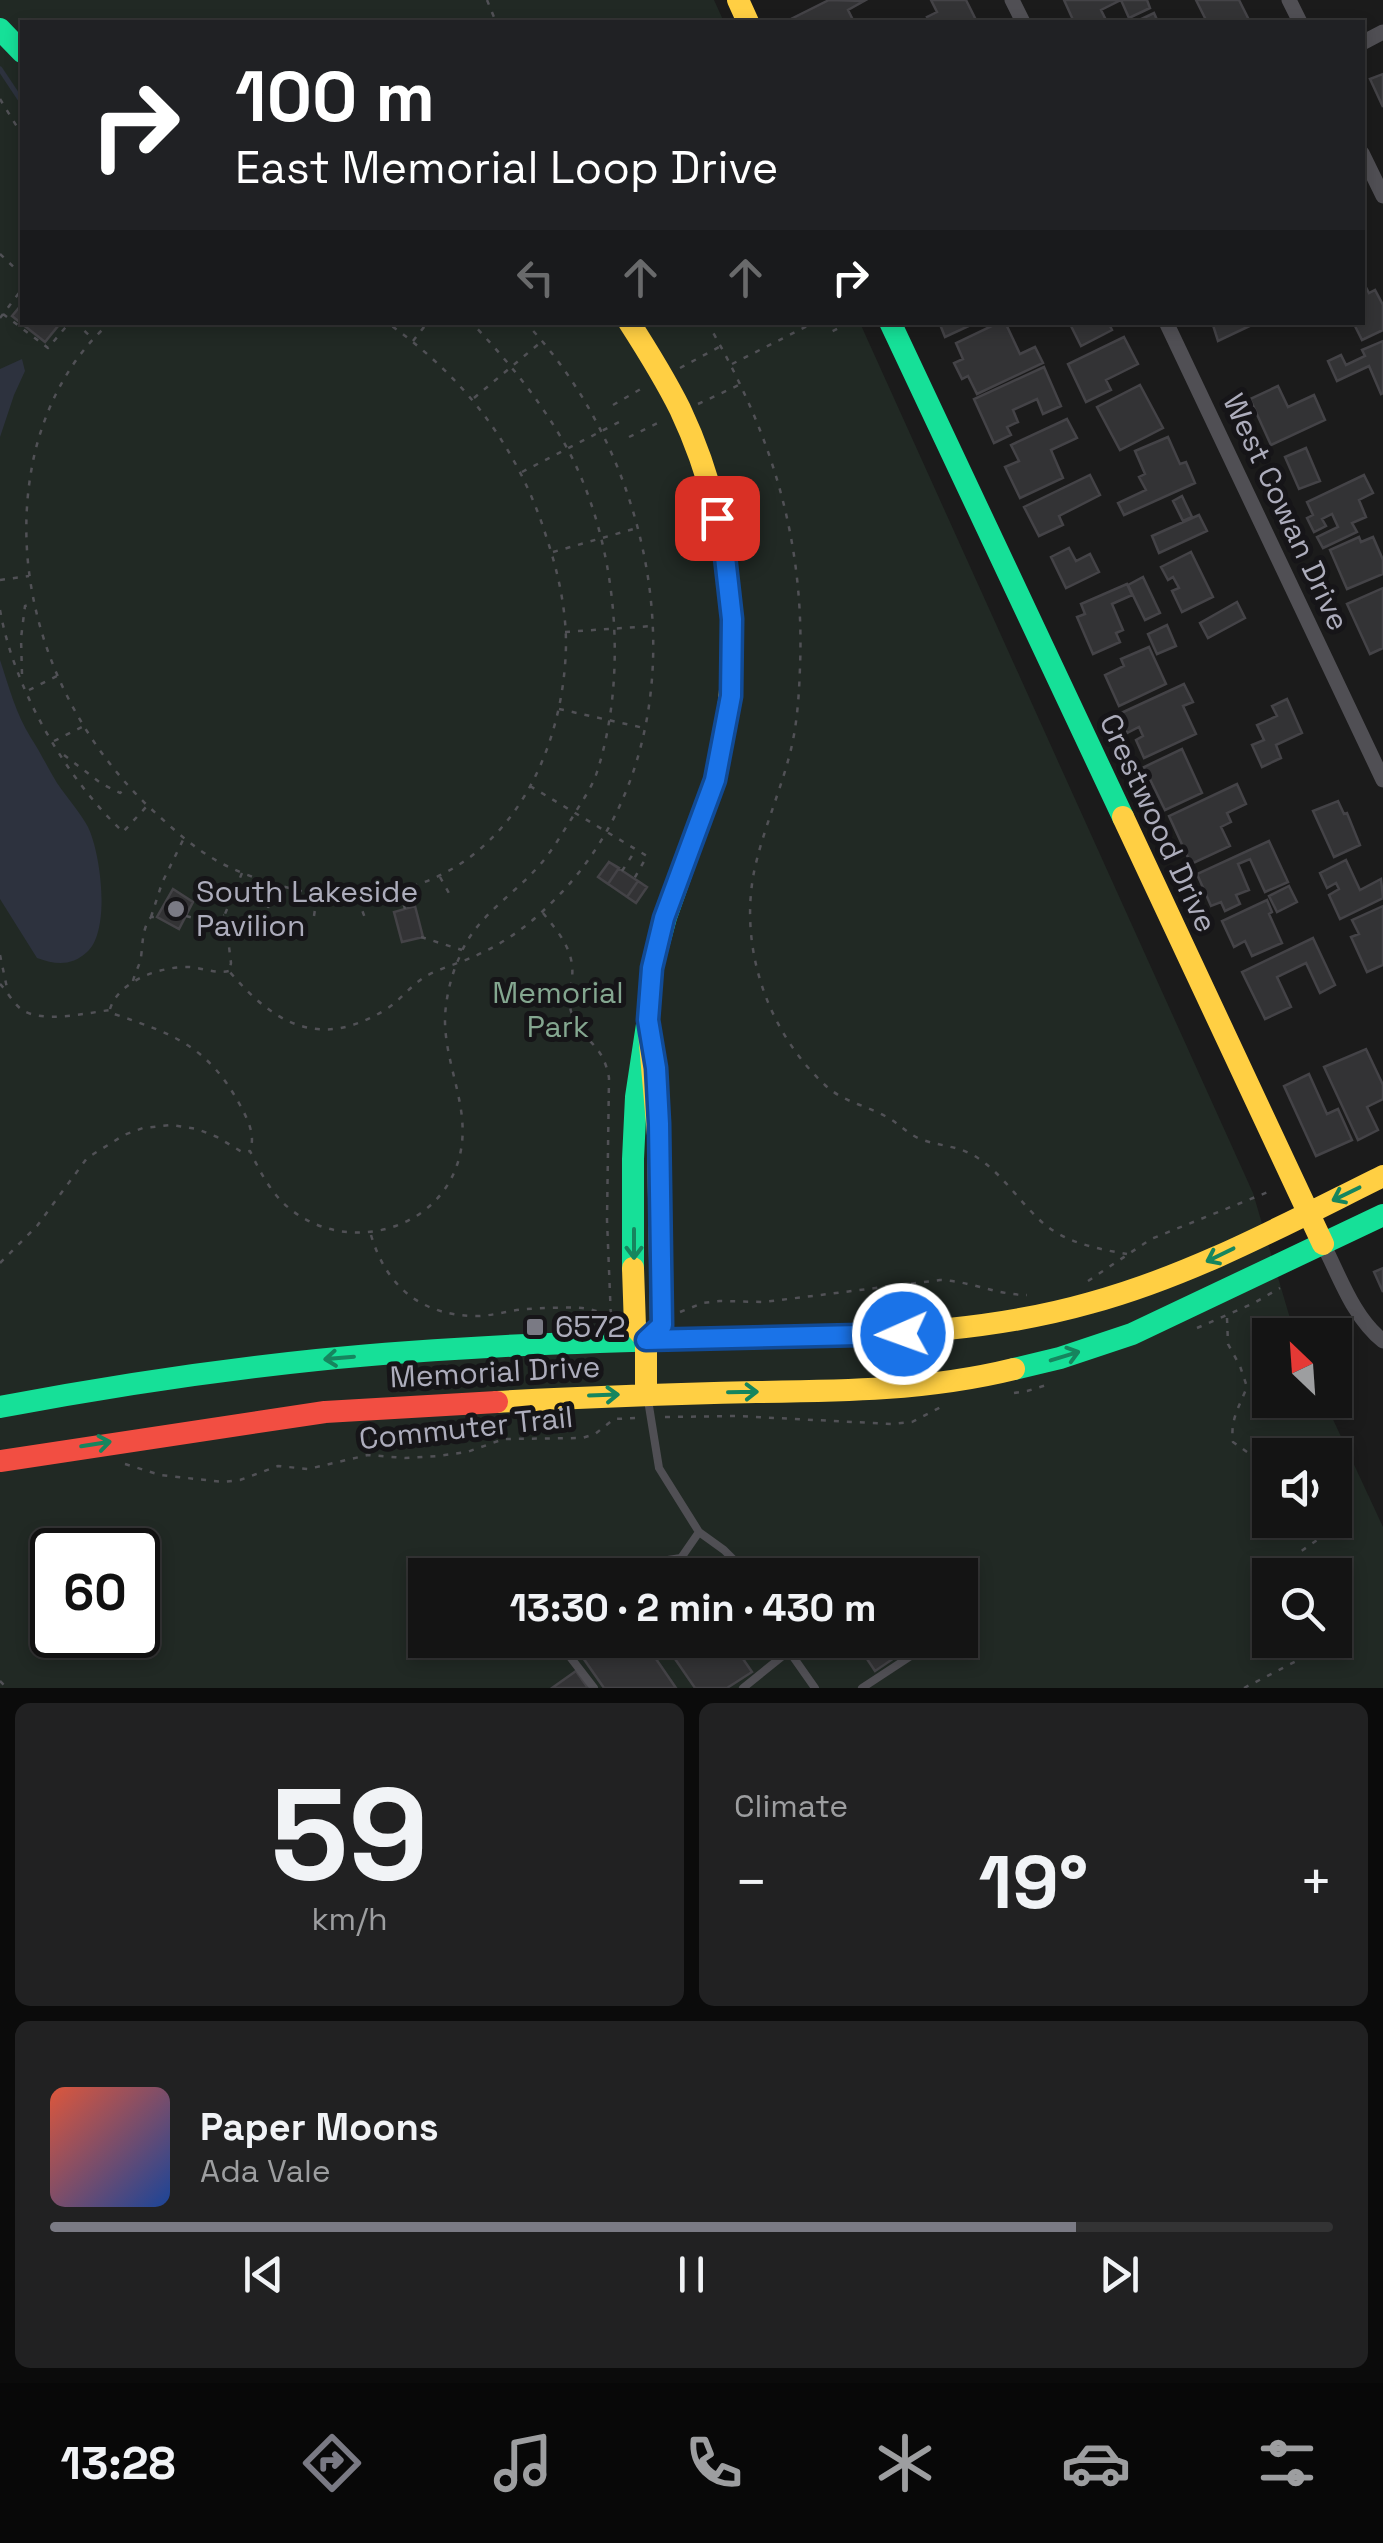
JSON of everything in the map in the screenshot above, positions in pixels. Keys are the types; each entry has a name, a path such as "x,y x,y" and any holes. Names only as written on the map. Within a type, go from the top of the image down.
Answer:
{"main road":[{"path":"0,29 20,50"},
{"path":"630,325 695,445 717,518 729,584 733,657 731,696 715,780 664,918 652,968 648,1020 638,1071 634,1142 635,1327 646,1340 646,1394"},
{"name":"Crestwood Drive","path":"891,325 1323,1244"},
{"name":"Memorial Drive","path":"0,1407 182,1377 483,1345 873,1336 933,1333 1005,1322 1119,1296 1193,1268 1383,1176"},
{"name":"Memorial Drive","path":"0,1461 325,1412 491,1400 932,1385 1060,1358 1132,1334 1383,1215"}],"street":[{"path":"1365,159 1383,196"},
{"name":"West Cowan Drive","path":"1167,325 1383,780"},
{"name":"Crestwood Drive","path":"1323,1244 1366,1327 1383,1341"}],"lane":[{"path":"646,1394 659,1468 699,1532 732,1558"},
{"path":"682,1558 699,1532"},
{"path":"571,1658 594,1688"},
{"path":"743,1688 780,1658"},
{"path":"794,1658 814,1688"},
{"path":"862,1688 908,1658"}],"path":[{"path":"0,99 20,131"},
{"path":"0,254 20,273"},
{"path":"20,291 1,316 48,348 69,325"},
{"path":"0,304 8,306"},
{"path":"76,325 92,338"},
{"path":"107,325 92,338 48,410 28,485 26,533 30,576 56,676 84,726 128,786 184,839 220,863 274,884 317,895 358,898 400,890 439,876 491,840 510,820 530,786 550,739 564,682 562,593 552,552 521,473 473,399 447,371 390,325"},
{"path":"413,342 426,325"},
{"path":"250,1151 278,1198 295,1213 339,1232 370,1234 396,1226 417,1215 448,1184 464,1136 445,1018 456,964 483,917 537,868 596,774 616,661 608,576 600,538 567,449 542,406 474,325"},
{"path":"228,972 258,1004 286,1021 334,1030 351,1027 388,1008 426,976 504,940 542,912 586,864 607,833 626,791 646,728 653,668 651,594 626,488 600,431 566,373 528,325"},
{"path":"709,325 741,384 778,477 796,570 800,665 796,722 756,863 751,902 753,953 772,1012 806,1066 829,1089 884,1114 917,1138 951,1145 975,1156 1045,1226 1091,1248 1127,1254"},
{"path":"731,364 808,325"},
{"path":"473,399 542,342"},
{"path":"613,405 721,346"},
{"path":"629,437 741,384"},
{"path":"521,473 621,420"},
{"path":"552,552 638,528"},
{"path":"0,580 30,576"},
{"path":"22,678 22,621 25,606 34,603"},
{"path":"0,610 12,660 38,717 82,788 123,832 148,806"},
{"path":"565,632 653,626"},
{"path":"27,690 56,676"},
{"path":"559,710 646,728"},
{"path":"38,717 46,714"},
{"path":"54,742 84,726"},
{"path":"60,753 120,794 128,786"},
{"path":"530,786 647,856 634,878"},
{"path":"133,984 148,920 154,917 162,883 184,839"},
{"path":"622,871 636,850"},
{"path":"228,972 231,963 225,914 242,873"},
{"path":"439,876 450,896"},
{"path":"268,908 274,884"},
{"path":"400,890 405,909"},
{"path":"314,916 317,895"},
{"path":"358,898 364,918"},
{"path":"542,912 562,937 571,957 569,1000 574,1019 604,1058 610,1078 607,1220 611,1314"},
{"path":"186,916 205,921 225,914"},
{"path":"422,937 462,950"},
{"path":"0,955 8,992"},
{"path":"110,1010 113,1000 152,973 179,967 228,972"},
{"path":"0,984 21,1009 38,1016 110,1010"},
{"path":"110,1010 160,1029 212,1066 244,1114 254,1144 250,1151"},
{"path":"0,1263 37,1226 87,1158 124,1135 171,1125 197,1129 242,1152 250,1151"},
{"path":"1083,1283 1152,1239 1292,1181"},
{"path":"370,1234 388,1274 407,1296 423,1306 474,1316 560,1308 623,1314"},
{"path":"673,1313 720,1301 764,1302 940,1280 1034,1295"},
{"path":"1226,1316 1228,1344 1248,1387 1231,1429 1234,1442 1252,1456"},
{"path":"670,1417 686,1418"},
{"name":"Commuter Trail","path":"122,1463 160,1475 223,1482 278,1466 308,1470 368,1455 405,1458 466,1452 504,1439 582,1438 614,1420 638,1418"},
{"path":"1299,1558 1300,1552 1321,1538"},
{"path":"1244,1688 1302,1658"},
{"path":"0,1681 7,1688"}],"green space":[{"name":"Memorial Park","path":"0,0 714,0 723,20 20,20 20,325 861,325 1253,1193 1290,1318 1252,1318 1252,1418 1332,1418 1342,1438 1252,1438 1252,1538 1352,1538 1352,1460 1383,1527 1383,1688 0,1688"}],"water":[{"path":"22,359 25,371 0,437 0,369"},
{"path":"0,660 26,729 88,827 97,855 99,927 87,952 70,962 37,958 0,899"}],"building":[{"path":"829,0 864,1 848,10 853,20 791,19"},
{"path":"931,0 966,0 976,20 929,20 927,17 937,12"},
{"path":"1064,0 1121,0 1101,10 1106,20 1073,20"},
{"path":"1121,0 1147,0 1150,8 1129,18"},
{"path":"1196,0 1239,0 1249,20 1206,20"},
{"path":"1154,13 1157,20 1139,20"},
{"path":"1383,74 1383,107 1370,79"},
{"path":"1365,286 1369,293 1375,290 1383,305 1383,330 1362,340 1354,325 1365,325"},
{"path":"20,306 20,322 12,316"},
{"path":"23,325 57,325 45,342"},
{"path":"940,325 969,326 945,337"},
{"path":"994,325 1006,325 1020,354 1035,347 1043,363 977,394 968,376 962,379 954,363 963,359 956,343"},
{"path":"1070,325 1110,325 1112,330 1081,346"},
{"path":"1213,325 1252,325 1218,341"},
{"path":"1124,337 1138,364 1106,380 1111,390 1086,402 1068,364"},
{"path":"1383,341 1383,393 1369,366 1337,381 1328,361 1341,355 1346,365 1365,356 1362,350"},
{"path":"1044,367 1061,406 1043,414 1037,399 1013,410 1018,422 1007,427 1011,435 994,443 974,399"},
{"path":"1140,385 1163,428 1120,450 1097,407"},
{"path":"1278,386 1288,407 1314,395 1325,420 1271,445 1250,399"},
{"path":"1067,419 1077,438 1051,450 1063,478 1020,498 1005,467 1019,461 1011,445"},
{"path":"1168,437 1180,464 1186,462 1195,483 1124,515 1118,503 1146,490 1139,477 1145,474 1135,451"},
{"path":"1306,448 1320,481 1299,489 1285,457"},
{"path":"1090,475 1100,495 1059,516 1063,525 1039,536 1024,507"},
{"path":"1364,475 1373,493 1359,500 1366,517 1352,523 1357,532 1323,548 1317,537 1338,527 1332,514 1322,519 1326,526 1314,532 1307,518 1313,515 1307,502"},
{"path":"1182,496 1192,517 1183,521 1173,501"},
{"path":"1199,515 1207,531 1159,553 1152,536"},
{"path":"1359,537 1361,542 1373,537 1383,560 1383,574 1347,589 1330,550"},
{"path":"1069,548 1076,561 1090,554 1099,572 1066,588 1051,557"},
{"path":"1191,552 1213,597 1182,612 1172,591 1179,588 1173,577 1168,580 1161,567"},
{"path":"1143,577 1160,613 1145,620 1128,585"},
{"path":"1127,584 1132,595 1112,604 1123,630 1116,633 1120,642 1093,654 1077,617 1085,614 1081,604"},
{"path":"1383,588 1383,648 1370,654 1347,604"},
{"path":"1237,602 1245,618 1208,638 1200,623"},
{"path":"1167,625 1176,646 1157,654 1148,634"},
{"path":"1149,647 1166,684 1119,706 1105,675 1124,666 1121,659"},
{"path":"1184,684 1193,702 1183,706 1196,734 1144,758 1136,740 1143,736 1139,727 1127,733 1119,714"},
{"path":"1287,699 1302,733 1276,745 1281,758 1262,767 1252,745 1264,740 1257,725 1277,716 1272,706"},
{"path":"1182,749 1202,793 1165,810 1144,767"},
{"path":"1237,784 1246,804 1227,813 1231,822 1221,827 1230,846 1191,864 1169,816"},
{"path":"1338,801 1360,845 1334,857 1313,811"},
{"path":"1269,841 1288,882 1265,892 1250,859 1238,864 1249,890 1236,895 1240,904 1225,911 1221,902 1211,906 1197,874"},
{"path":"1346,860 1360,890 1381,879 1383,898 1340,919 1329,895 1339,889 1336,883 1327,888 1320,873"},
{"path":"609,862 647,887 636,903 598,877"},
{"path":"609,862 619,868 608,884 598,877"},
{"path":"638,881 647,887 636,903 627,897"},
{"path":"1289,886 1297,902 1277,912 1269,896"},
{"name":"South Lakeside Pavilion","path":"173,889 193,902 179,929 157,917"},
{"path":"1267,900 1282,943 1252,956 1245,941 1234,947 1222,921"},
{"path":"415,906 423,937 402,942 394,912"},
{"path":"1383,906 1383,965 1367,972 1351,937 1359,934 1352,920"},
{"path":"1313,938 1335,985 1320,993 1306,963 1277,977 1291,1007 1265,1019 1242,972"},
{"path":"1366,1049 1383,1085 1383,1099 1367,1107 1378,1130 1358,1140 1324,1067"},
{"path":"1309,1074 1327,1114 1338,1109 1352,1140 1316,1156 1284,1086"},
{"path":"1383,1268 1383,1292 1374,1272"},
{"path":"583,1658 655,1658 676,1688 604,1688"},
{"path":"674,1658 742,1658 752,1672 727,1688 695,1688"},
{"path":"866,1658 894,1658 875,1671"},
{"path":"576,1671 588,1688 552,1688"}],"waterway":[{"path":"0,69 20,99"}],"traffic: fast":[{"path":"0,29 20,50"},
{"path":"891,325 1123,817"},
{"path":"633,1268 636,1097 653,965 715,778 728,711"},
{"path":"1014,1369 1132,1334 1383,1215"},
{"path":"0,1407 197,1374 377,1355 556,1344 796,1337"}],"traffic: slow":[{"path":"738,0 747,20"},
{"path":"631,325 680,409 718,519 730,595 728,711"},
{"path":"1123,817 1323,1244"},
{"path":"633,1268 635,1327 646,1339 661,1325 658,1135 648,1021"},
{"path":"796,1337 944,1329 1018,1319 1090,1303 1203,1263 1383,1176"},
{"path":"646,1339 646,1394"},
{"path":"497,1402 886,1388 1014,1369"}],"traffic: jam":[{"path":"0,1461 325,1412 497,1402"}],"place":[{"name":"South Lakeside Pavilion","path":"176,909"},
{"name":"6572","path":"535,1327"}],"route":[{"path":"717,518 732,619 731,696 715,780 664,918 652,968 648,1020 659,1124 662,1325 646,1340 903,1334"}]}
